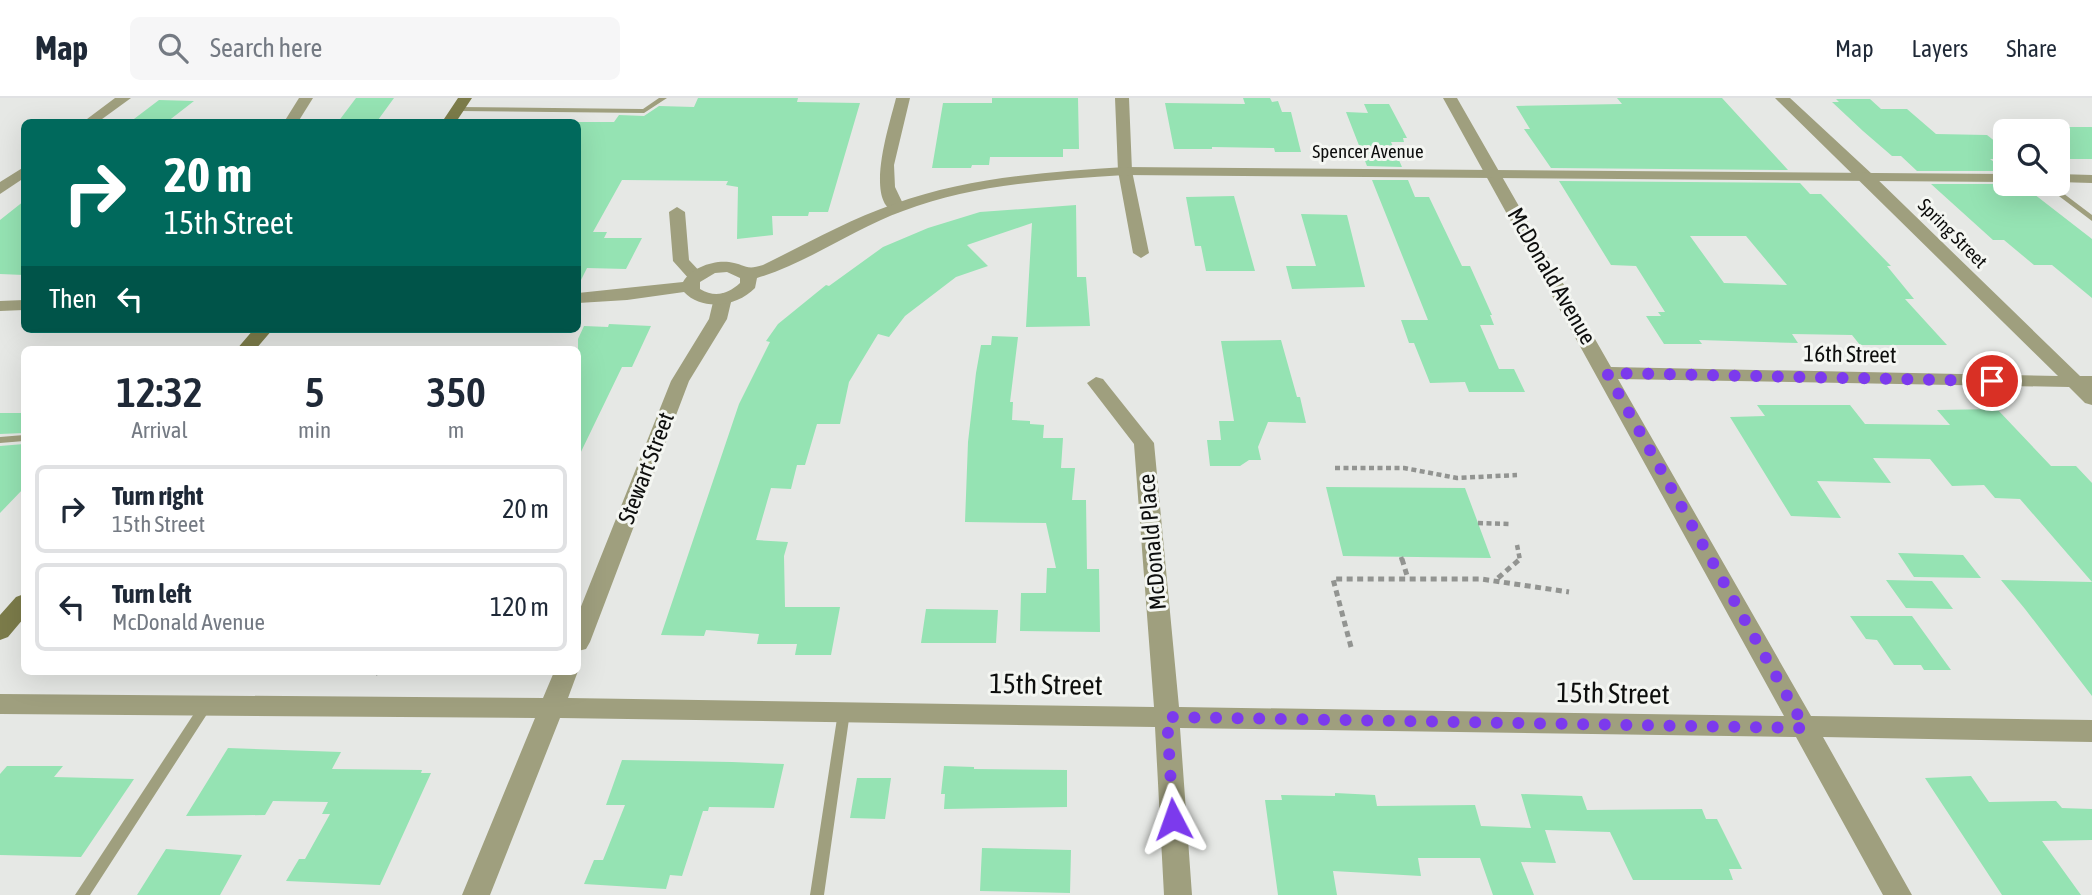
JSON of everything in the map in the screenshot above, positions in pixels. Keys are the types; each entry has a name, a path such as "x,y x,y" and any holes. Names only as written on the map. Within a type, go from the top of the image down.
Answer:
{"main road":[{"path":"451,119 462,103"},
{"path":"249,346 260,333"},
{"path":"0,631 21,606"}],"street":[{"path":"94,119 124,98"},
{"path":"293,119 306,98"},
{"path":"897,208 887,187 887,165 903,98"},
{"path":"1122,98 1125,171 1141,253"},
{"name":"McDonald Avenue","path":"1450,98 1607,373 1898,895"},
{"name":"Spring Street","path":"1782,98 2083,383 2092,400"},
{"name":"Spencer Avenue","path":"748,275 769,269 897,208 935,195 1033,177 1125,171 1993,178"},
{"path":"0,190 21,173"},
{"path":"2070,178 2092,179"},
{"path":"581,298 627,295 693,281 720,267 737,268 748,275 750,279 745,288 723,298 697,295 693,281 681,261 677,212"},
{"name":"Stewart Street","path":"581,634 680,381 718,318 723,298"},
{"path":"0,306 21,305"},
{"name":"16th Street","path":"1607,373 2083,383"},
{"name":"McDonald Place","path":"1096,383 1144,443 1167,717 1178,895"},
{"path":"476,895 565,675"},
{"name":"15th Street","path":"0,704 551,708 2092,731"}],"lane":[{"path":"462,103 644,111 664,98"},
{"path":"2062,196 2092,219"},
{"path":"0,440 21,438"},
{"path":"82,895 205,707"},
{"path":"817,895 844,712"}],"path":[{"path":"1335,468 1404,468 1457,478 1517,475"},
{"path":"1478,523 1510,524"},
{"path":"1498,579 1520,560 1517,545"},
{"path":"1401,557 1408,579"},
{"path":"1351,647 1333,579 1498,579 1537,584 1569,592"}],"building":[{"path":"356,98 394,98 379,119 340,119"},
{"path":"698,98 798,98 797,102 860,103 828,212 809,212 808,216 772,216 773,235 737,239 738,187 726,185 728,181 622,180 593,232 607,232 604,238 642,238 626,269 587,268 581,280 581,122 614,122 619,115 644,116 659,106 694,107"},
{"path":"992,98 1078,98 1079,149 1063,149 1063,157 990,157 989,165 932,168 943,103 992,103"},
{"path":"1243,98 1270,98 1272,102 1278,101 1282,112 1291,112 1301,152 1275,152 1274,148 1174,149 1165,103 1245,104"},
{"path":"1617,98 1722,98 1788,170 1551,168 1524,129 1530,129 1516,106 1622,104"},
{"path":"1836,99 1870,99 1881,109 1907,109 1936,134 1987,135 1993,140 1993,159 1990,159 1993,161 1993,171 1917,171 1901,156 1892,156 1832,102 1839,102"},
{"path":"159,100 194,101 171,119 134,119"},
{"path":"1364,104 1389,104 1407,138 1403,138 1404,142 1391,142 1402,167 1367,166 1346,112 1368,113"},
{"path":"2070,127 2092,127 2092,159 2070,159"},
{"path":"1372,180 1408,180 1415,197 1429,197 1462,266 1470,266 1492,315 1494,325 1480,325 1499,369 1514,369 1525,392 1469,392 1465,382 1430,383 1414,343 1409,343 1401,320 1428,320"},
{"path":"1559,181 1800,183 1810,194 1821,194 1891,266 1887,266 1914,299 1905,299 1947,345 1860,345 1852,335 1792,334 1798,343 1699,340 1702,344 1664,344 1646,316 1661,316 1658,312 1665,312 1636,266 1611,265","holes":["1690,236 1746,236 1787,285 1724,283"]},
{"path":"1931,184 1993,184 1993,196 2036,196 2092,239 2092,298 2052,265 2034,265 2004,240 1993,240"},
{"path":"1234,196 1255,271 1206,271 1201,246 1195,246 1186,197"},
{"path":"21,203 21,275 0,274 0,220"},
{"path":"1076,205 1077,277 1086,277 1090,326 1026,327 1032,223 967,245 988,266 956,277 905,316 889,337 878,334 849,382 840,424 817,424 805,465 797,465 791,489 771,488 756,540 788,542 784,556 785,607 840,607 831,655 795,655 797,644 757,644 759,634 706,630 704,636 661,635 739,404 770,342 766,341 778,324 826,285 829,286 883,247 928,228 980,212"},
{"path":"1301,214 1347,215 1365,287 1292,289 1286,266 1316,266"},
{"path":"609,324 651,326 632,367 622,367 581,452 581,346 578,346 578,339 584,326 608,327"},
{"path":"992,336 1018,337 1010,402 1013,402 1012,420 1044,425 1043,438 1063,438 1061,468 1075,468 1072,500 1086,500 1087,569 1099,569 1100,632 1020,631 1021,593 1046,593 1047,568 1056,568 1046,523 965,522 968,442 976,373 981,345 991,345"},
{"path":"1281,340 1306,423 1268,422 1258,447 1261,460 1249,460 1240,466 1210,466 1207,440 1221,440 1219,421 1234,421 1221,341"},
{"path":"1757,405 1850,405 1865,424 1950,425 1937,410 1997,409 2051,466 2076,466 2092,483 2092,582 2020,499 1995,498 1984,485 1952,486 1930,459 1873,458 1891,483 1817,481 1841,518 1791,516 1730,417 1765,416"},
{"path":"0,413 21,413 21,433 0,434"},
{"path":"21,444 21,491 0,513 0,446"},
{"path":"1326,487 1465,488 1491,558 1343,556"},
{"path":"1898,553 1963,555 1981,578 1914,577"},
{"path":"1886,580 1932,581 1953,609 1906,608"},
{"path":"2001,580 2092,582 2092,696 2025,609"},
{"path":"926,609 998,610 996,643 921,643"},
{"path":"1850,616 1912,616 1951,670 1924,670 1921,665 1894,665 1877,640 1866,639"},
{"path":"228,748 341,752 332,769 422,770 421,773 431,773 380,885 286,881 299,859 305,859 330,814 322,814 328,802 273,801 265,815 186,816"},
{"path":"622,760 784,764 774,808 709,807 708,811 703,811 682,876 670,875 666,889 584,884 594,860 603,860 625,805 606,805"},
{"path":"7,766 63,766 54,777 134,779 81,857 0,855 0,774"},
{"path":"944,766 1067,770 1067,807 944,809 945,794 941,794"},
{"path":"1971,776 1989,802 2056,801 2062,808 2092,809 2092,840 2042,841 2081,895 2002,895 1925,778"},
{"path":"857,778 891,778 885,819 850,818"},
{"path":"1335,793 1375,795 1377,806 1475,805 1481,826 1531,828 1521,794 1582,796 1587,810 1702,809 1706,819 1717,819 1742,869 1729,869 1733,880 1633,880 1610,832 1545,830 1556,863 1521,862 1534,895 1493,895 1480,858 1418,858 1421,876 1333,871 1337,895 1278,895 1265,800 1282,800 1281,795 1335,796"},
{"path":"982,848 1071,850 1070,893 980,891"},
{"path":"166,849 242,855 220,895 137,895"}],"route":[{"path":"1173,819 1167,717 1805,728 1607,373 1992,381"}]}
